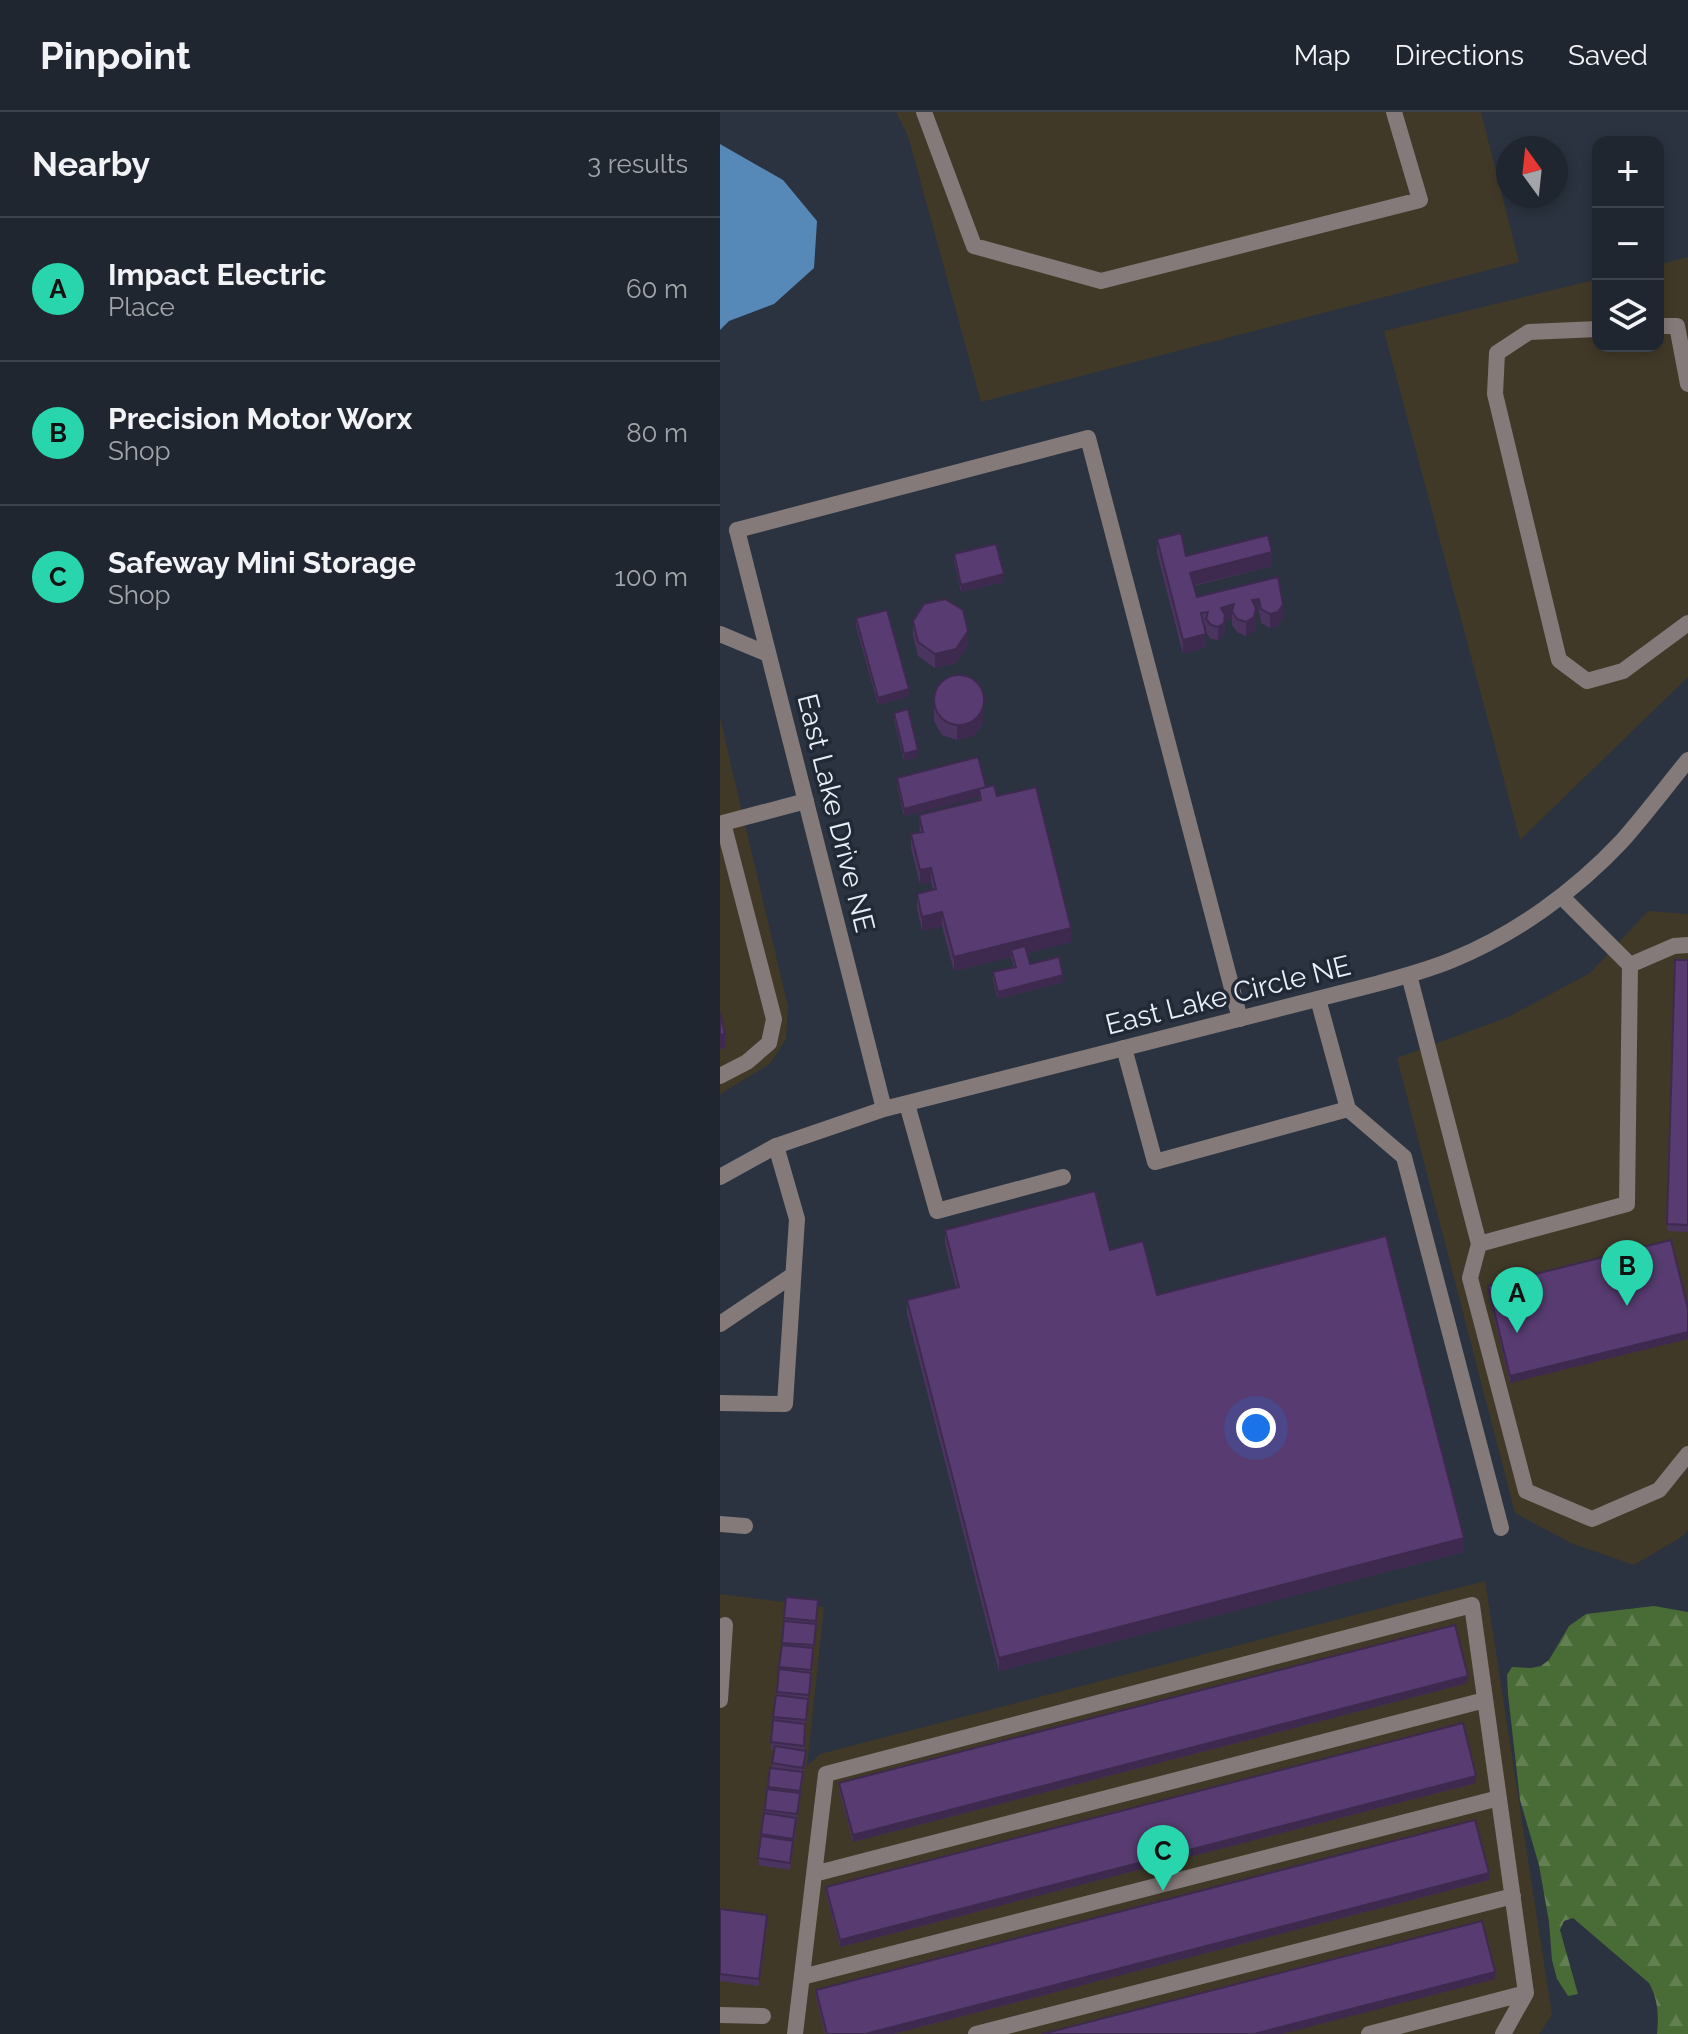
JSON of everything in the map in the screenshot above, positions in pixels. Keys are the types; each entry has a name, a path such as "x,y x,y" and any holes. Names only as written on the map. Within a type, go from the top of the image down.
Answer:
{"street":[{"path":"924,112 974,246 1101,281 1420,200 1394,112"},
{"path":"1683,325 1688,384"},
{"path":"1592,329 1529,332 1497,353 1495,394 1559,660 1587,681 1623,671 1688,623"},
{"name":"East Lake Drive NE","path":"884,1109 737,530 1088,438 1240,1019"},
{"path":"720,634 768,654"},
{"name":"East Lake Circle NE","path":"720,1177 776,1146 884,1109 1318,999 1409,975 1454,959 1503,934 1562,897 1622,841 1688,760"},
{"path":"720,1076 747,1062 769,1043 774,1019 723,823 806,801"},
{"path":"1479,1244 1627,1204 1630,965 1562,897"},
{"path":"1630,965 1674,946 1688,945"},
{"path":"1409,975 1479,1244 1470,1278 1526,1491 1592,1519 1659,1490 1688,1454"},
{"path":"1318,999 1348,1109 1404,1157 1501,1528"},
{"path":"1124,1048 1155,1162 1348,1109"},
{"path":"907,1104 937,1211 1063,1177"},
{"path":"720,1403 785,1404 797,1219 776,1146"},
{"path":"720,1324 793,1275"},
{"path":"720,1524 745,1526"},
{"path":"795,2034 826,1774 1472,1605 1526,1993 1503,2034"},
{"path":"720,1700 725,1625"},
{"path":"814,1874 1485,1700"},
{"path":"802,1977 1499,1798"},
{"path":"976,2034 1513,1896"},
{"path":"1369,2034 1526,1993"},
{"path":"720,2015 763,2016"}],"shaded area":[{"path":"896,112 1481,112 1496,171 1496,208 1505,208 1519,262 981,402 908,136"},
{"path":"1688,257 1688,677 1520,840 1384,331 1592,280 1592,352 1664,352 1664,263"},
{"path":"720,718 788,1007 786,1039 770,1064 720,1094"},
{"path":"1648,911 1688,914 1688,1530 1634,1565 1573,1544 1515,1513 1397,1058 1508,1017 1590,973"},
{"path":"1485,1581 1552,2015 1539,2034 720,2034 720,1594 824,1607 807,1766 820,1754"}],"green space":[{"path":"1654,1606 1688,1612 1688,2034 1657,2034 1657,2008 1649,1983 1573,1918 1564,1921 1560,1930 1578,1994 1568,1996 1557,1979 1539,1865 1520,1800 1508,1694 1507,1675 1512,1667 1541,1666 1549,1660 1569,1626 1586,1614"}],"water":[{"path":"720,144 783,180 817,221 814,268 774,304 729,321 720,330"}],"building":[{"path":"1181,533 1186,556 1268,535 1272,552 1190,573 1197,597 1278,577 1283,604 1278,612 1270,614 1261,609 1259,599 1252,600 1256,608 1254,617 1246,622 1237,619 1232,611 1234,604 1221,608 1225,615 1224,623 1218,627 1206,619 1208,612 1201,613 1206,634 1183,640 1157,539"},
{"path":"996,544 1004,574 961,585 954,554"},
{"path":"945,599 963,610 968,631 956,649 935,654 918,642 913,621 924,604"},
{"path":"887,610 909,689 878,698 856,618"},
{"path":"959,675 977,682 984,700 977,718 959,725 941,718 934,700 941,682"},
{"path":"908,709 918,750 904,754 894,713"},
{"path":"978,757 986,787 904,809 897,778"},
{"path":"994,785 997,796 1036,787 1071,928 954,957 942,912 922,917 917,894 936,889 931,868 920,870 911,834 923,832 919,815 981,800 979,789"},
{"path":"1025,946 1030,964 1059,957 1063,975 998,992 993,972 1016,967 1011,950"},
{"path":"1675,960 1688,960 1688,1225 1667,1224"},
{"path":"720,1013 725,1034 720,1035"},
{"path":"1095,1191 1110,1250 1143,1241 1157,1295 1386,1236 1464,1538 999,1658 907,1300 959,1287 945,1230"},
{"path":"1671,1240 1688,1309 1688,1332 1510,1376 1488,1286"},
{"path":"786,1597 818,1600 816,1621 784,1618"},
{"path":"784,1621 816,1624 814,1645 782,1643"},
{"path":"1455,1625 1468,1676 853,1835 839,1783"},
{"path":"782,1645 813,1648 811,1670 779,1667"},
{"path":"779,1669 811,1673 809,1695 777,1692"},
{"path":"776,1695 808,1699 806,1720 773,1717"},
{"path":"773,1720 805,1724 804,1746 771,1742"},
{"path":"1463,1723 1476,1776 840,1940 826,1887"},
{"path":"775,1746 806,1751 803,1768 772,1763"},
{"path":"770,1768 803,1772 800,1791 768,1787"},
{"path":"767,1789 800,1793 797,1814 765,1810"},
{"path":"764,1813 796,1818 793,1839 761,1834"},
{"path":"1475,1820 1489,1873 865,2034 827,2034 816,1990"},
{"path":"761,1836 793,1841 790,1863 758,1858"},
{"path":"720,1909 767,1915 759,1979 720,1974"},
{"path":"1482,1921 1495,1972 1254,2034 1042,2034"}],"place":[{"name":"Precision Motor Worx","path":"1627,1306"},
{"name":"Impact Electric","path":"1517,1333"},
{"name":"Safeway Mini Storage","path":"1163,1891"}]}
